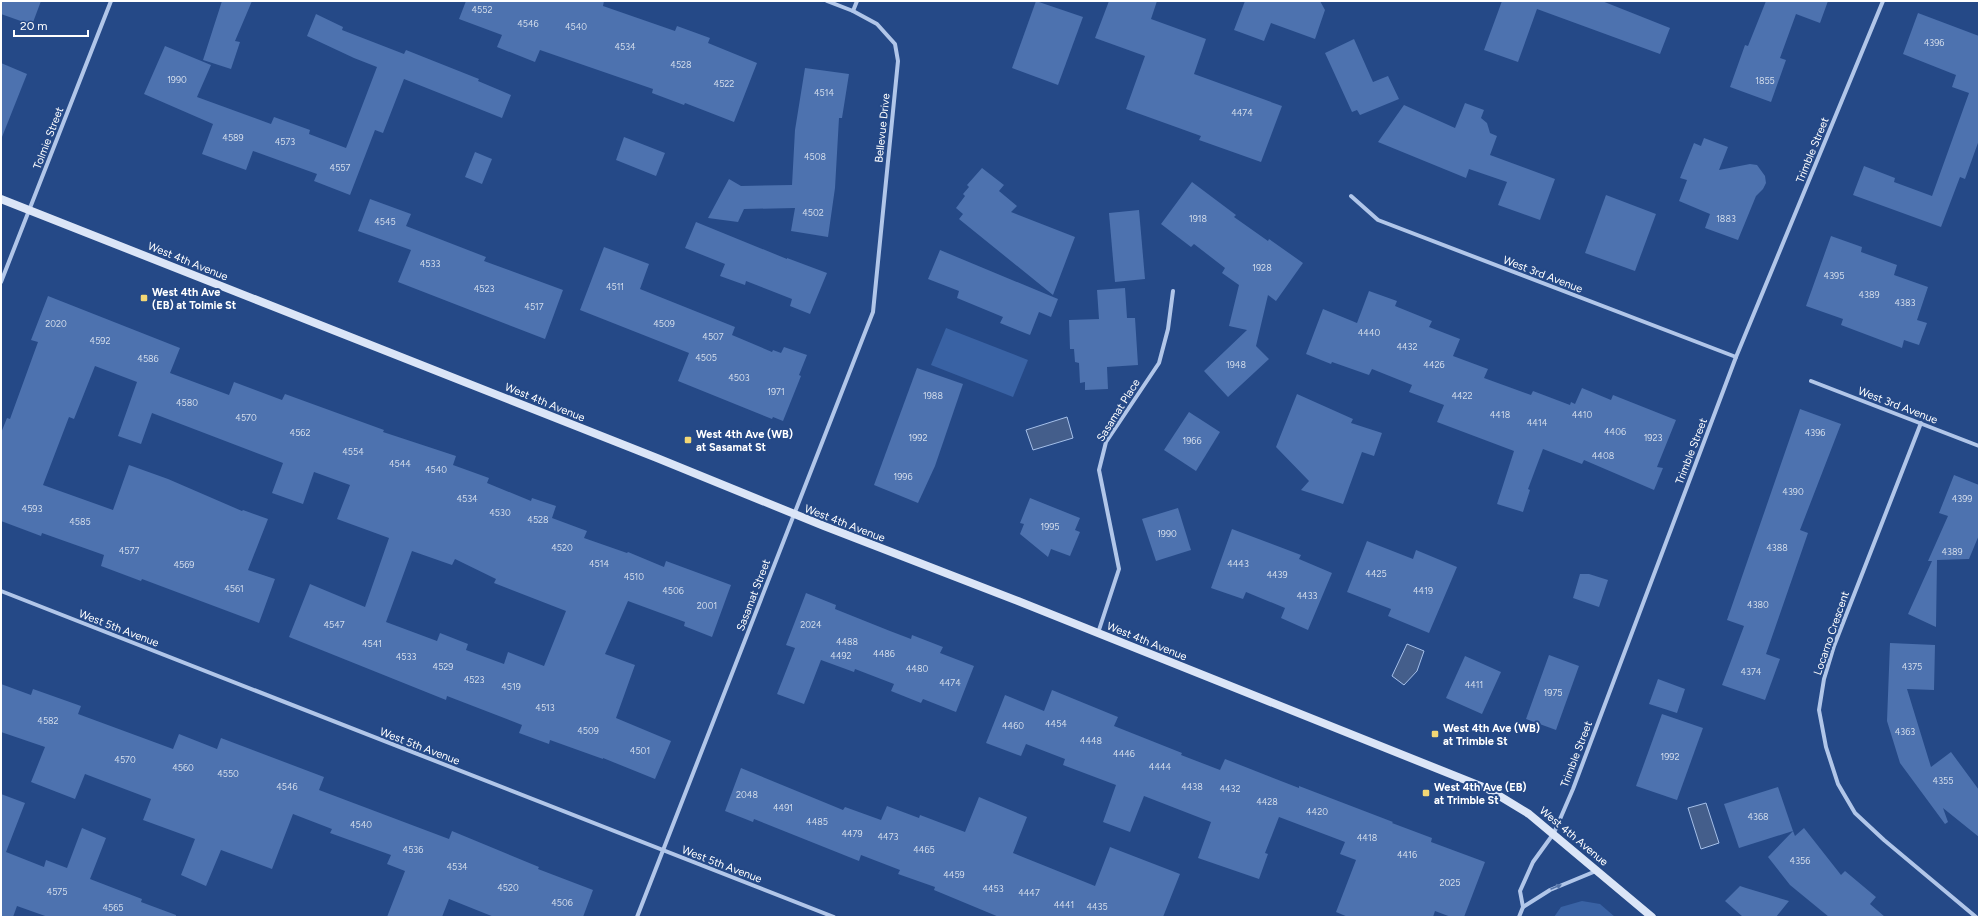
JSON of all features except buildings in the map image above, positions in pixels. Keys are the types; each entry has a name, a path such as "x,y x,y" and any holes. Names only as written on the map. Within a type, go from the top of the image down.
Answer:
{"main road":[{"name":"West 4th Avenue","path":"1,199 658,458 794,514 1098,633 1488,789 1529,814 1554,833 1652,917"}],"street":[{"name":"Tolmie Street","path":"1,282 111,1"},
{"path":"827,1 853,11 857,1"},
{"name":"Trimble Street","path":"1519,917 1523,907 1520,891 1533,862 1554,833 1573,788 1736,357 1883,1"},
{"name":"Bellevue Drive","path":"853,11 877,24 895,44 898,60 879,250 878,278"},
{"name":"West 3rd Avenue","path":"1351,196 1378,220 1736,357"},
{"name":"Sasamat Street","path":"637,917 873,312 878,278"},
{"name":"Sasamat Place","path":"1098,633 1119,568 1099,470 1106,442 1159,363 1168,329 1173,291"},
{"name":"West 3rd Avenue","path":"1811,381 1979,446"},
{"name":"Locarno Crescent","path":"1921,423 1834,646 1824,680 1819,710 1826,747 1838,784 1854,813 1976,917"},
{"name":"West 5th Avenue","path":"1,591 834,917"},
{"path":"1523,907 1550,890 1598,870"}],"shaded area":[{"path":"946,328 1028,360 1013,397 931,365"},
{"path":"1067,417 1073,438 1033,450 1026,430"},
{"path":"1407,644 1424,651 1417,671 1404,685 1392,676"},
{"path":"1706,803 1719,843 1701,849 1688,808"},
{"path":"1582,901 1600,904 1615,917 1554,917 1561,907"}],"place":[{"name":"West 4th Ave (EB) at Tolmie St","path":"144,298"},
{"name":"West 4th Ave (WB) at Sasamat St","path":"688,440"},
{"name":"West 4th Ave (WB) at Trimble St","path":"1435,734"},
{"name":"West 4th Ave (EB) at Trimble St","path":"1426,793"}]}
